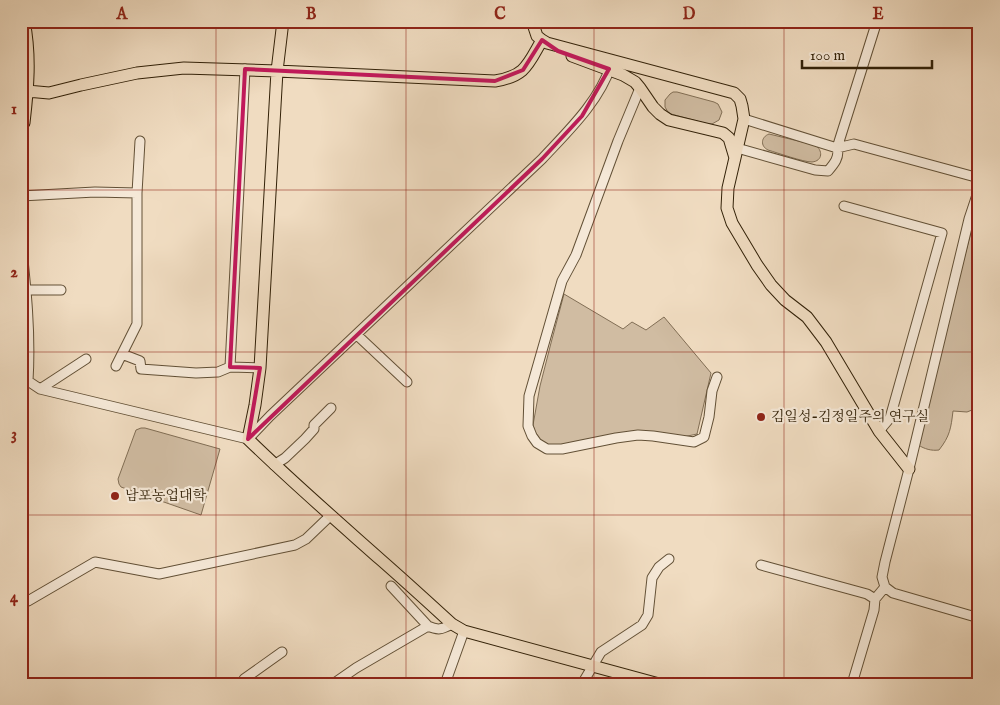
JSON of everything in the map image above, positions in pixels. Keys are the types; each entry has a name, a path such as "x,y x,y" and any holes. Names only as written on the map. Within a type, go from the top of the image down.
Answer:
{"main road":[{"path":"23,124 29,61 28,40 24,21"},
{"path":"283,21 277,70 260,368 248,439 330,516 452,624 464,631 659,684"},
{"path":"532,21 537,36 544,41 611,64 734,93 740,99 744,120 728,188 728,208 732,223 771,285 785,300 806,317 826,342 879,431 909,469"},
{"path":"27,91 49,93 137,73 184,68 277,70 495,81 514,76 523,70 544,41"},
{"path":"611,64 623,75 635,82 653,106 669,120 723,133 729,138 735,160"}],"street":[{"path":"738,148 815,170 828,171 835,164 838,153 837,148 877,21"},
{"path":"21,240 30,356 25,384 248,439 542,159 582,116 599,90 611,64"},
{"path":"230,367 245,69"},
{"path":"640,88 618,141 591,217 576,254 562,281 529,396 528,426 537,443 547,449 562,449 638,435 694,442 704,437 712,391 717,377"},
{"path":"744,120 837,148 854,144 979,178"},
{"path":"21,139 23,124"},
{"path":"116,366 137,324 137,193 140,141"},
{"path":"979,189 969,219 882,577 885,587 893,593 979,618"},
{"path":"21,196 94,192 137,193"},
{"path":"844,206 942,233 890,418 879,431"},
{"path":"26,290 61,290"},
{"path":"358,334 407,382"},
{"path":"122,354 140,362 141,369 146,370 196,373 218,372 230,367 260,368"},
{"path":"40,389 86,359"},
{"path":"274,465 285,458 305,439 314,429 314,425 331,408"},
{"path":"21,602 28,601 95,562 159,574 295,545 306,539 330,516"},
{"path":"582,684 601,652 642,624 648,615 652,578 659,567 669,559"},
{"path":"761,565 867,594 875,599"},
{"path":"391,586 428,626 442,630 452,624"},
{"path":"852,684 874,610 875,599 885,587"},
{"path":"333,684 356,668 428,626"},
{"path":"445,684 464,631"},
{"path":"248,684 244,679 282,652"},
{"path":"21,677 26,684"}],"highlighted area":[{"path":"542,40 558,51 609,69 582,116 542,159 248,439 260,368 230,367 245,69 495,81 523,70"}],"shaded area":[{"path":"673,92 718,104 722,112 719,120 708,124 671,114 665,107 665,100"},
{"path":"769,134 815,145 820,152 820,158 816,161 808,162 768,150 762,142 764,137"},
{"path":"979,201 979,373 973,391 977,392 972,410 967,412 953,411 948,436 939,450 926,449 918,445 930,390"},
{"path":"564,294 623,329 632,322 646,330 664,317 711,373 697,434 683,437 643,431 617,434 566,445 547,445 540,441 536,436 533,425 540,386"},
{"path":"141,428 220,449 201,515 121,487 118,479 136,430"}],"place":[{"name":"김일성-김정일주의 연구실","path":"761,417"},
{"name":"남포농업대학","path":"115,496"}]}
